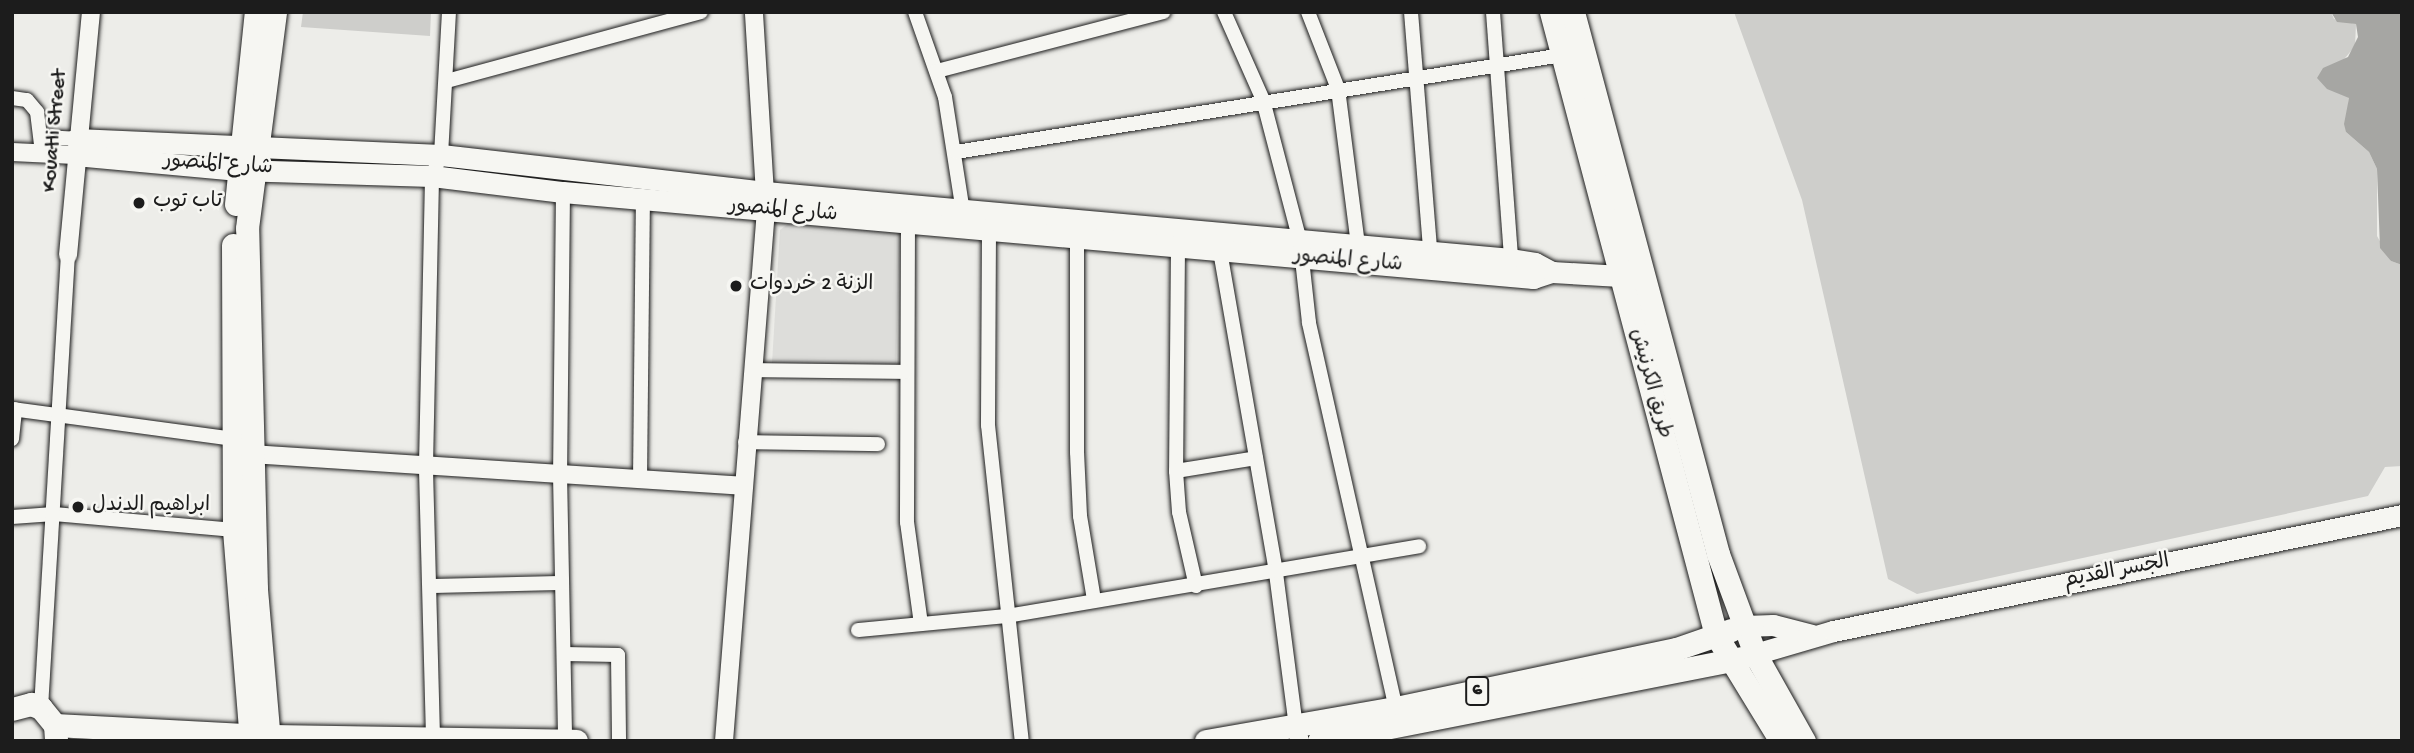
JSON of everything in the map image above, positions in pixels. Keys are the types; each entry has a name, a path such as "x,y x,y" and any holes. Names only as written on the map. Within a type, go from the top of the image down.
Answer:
{"main road":[{"path":"256,12 247,228 260,738"},
{"path":"260,738 234,530 230,281 248,159 275,12"},
{"name":"طريق الكرنيش","path":"1551,12 1632,277 1659,377 1716,635 1729,662 1781,741"},
{"name":"طريق الكرنيش","path":"1573,12 1632,277"},
{"name":"شارع المنصور","path":"75,147 248,159 643,199 765,201 964,217 1431,261 1511,259 1535,262 1552,272"},
{"name":"شارع المنصور","path":"248,159 441,155 908,223 964,217 989,230 1220,251 1358,246 1533,278 1552,272 1632,277"},
{"name":"طريق الكرنيش","path":"1659,377 1718,554 1755,654 1804,741"},
{"name":"الجسر القديم","path":"1755,654 1823,633 2402,515"},
{"path":"1744,626 1773,625 1823,633"},
{"name":"6","path":"1206,741 1298,734 1396,708 1676,649 1744,626"},
{"name":"6","path":"1319,741 1729,662 1755,654"},
{"path":"13,708 31,704 56,731 260,738 433,737 576,741"}],"street":[{"name":"Kouatli Street","path":"68,255 75,147 91,12"},
{"path":"433,737 426,465 432,176 441,155 449,12"},
{"path":"447,81 701,12"},
{"path":"724,741 741,486 765,201 754,12"},
{"path":"915,12 937,71 956,152 964,217"},
{"path":"937,71 1163,12"},
{"path":"1224,12 1263,100 1301,249 1309,323 1396,708"},
{"path":"1308,12 1338,89 1358,246"},
{"path":"1411,12 1420,78 1431,261"},
{"path":"1493,12 1511,259"},
{"path":"956,152 1168,121 1263,100 1562,55"},
{"path":"12,97 27,100 35,107 42,145"},
{"name":"شارع المنصور","path":"12,152 42,145 75,147"},
{"path":"563,192 560,474 565,740"},
{"path":"640,479 643,199"},
{"path":"908,223 905,372 907,522 921,624"},
{"path":"989,230 988,425 1022,741"},
{"path":"1077,238 1077,465 1080,516 1094,600"},
{"path":"1178,247 1176,471 1179,512 1196,586"},
{"path":"1220,251 1276,573 1298,734"},
{"path":"56,731 54,514 68,255"},
{"path":"751,370 905,372"},
{"path":"12,439 14,409 234,439"},
{"path":"745,442 878,444"},
{"path":"252,454 741,486"},
{"path":"1176,471 1256,458"},
{"path":"12,517 54,514 234,530"},
{"path":"858,630 1007,616 1276,573 1419,546"},
{"path":"430,586 562,583"},
{"path":"564,654 618,655 618,741"}],"shaded area":[{"path":"303,12 431,12 430,36 301,27"},
{"path":"1734,12 2331,12 2334,19 2356,24 2355,46 2341,63 2331,65 2349,98 2346,132 2369,152 2377,169 2377,236 2391,261 2402,265 2402,466 2385,467 2368,496 1917,594 1888,579 1802,200"},
{"path":"2331,12 2402,12 2402,265 2391,261 2380,248 2377,169 2369,152 2346,132 2344,124 2349,98 2327,89 2317,78 2323,68 2348,57 2358,37 2356,24 2337,22"},
{"path":"788,224 900,232 896,364 772,363 780,230"}],"place":[{"name":"تاب توب","path":"139,203"},
{"name":"الزنة 2 خردوات","path":"736,286"},
{"name":"ابراهيم الدندل","path":"78,507"}]}
